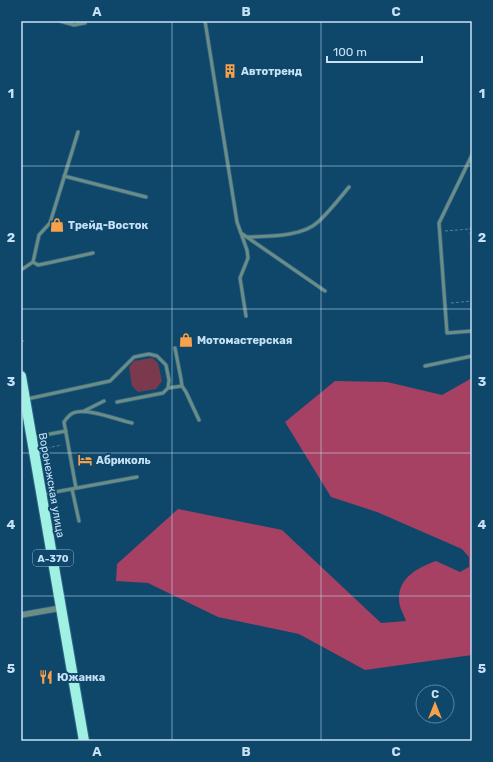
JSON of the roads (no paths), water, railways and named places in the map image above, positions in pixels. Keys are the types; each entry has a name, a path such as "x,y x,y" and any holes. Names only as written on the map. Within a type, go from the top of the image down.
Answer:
{"highway":[{"name":"Воронежская улица","path":"21,376 84,741"}],"street":[{"path":"21,615 61,608"}],"lane":[{"path":"60,21 74,25 85,22"},
{"path":"205,21 238,222 247,250 248,258 240,278 246,316"},
{"path":"21,270 32,262 39,236 50,223 78,132"},
{"path":"472,155 439,223 447,333 472,331"},
{"path":"64,176 146,197"},
{"path":"247,237 279,235 310,228 318,223 349,188"},
{"path":"241,233 325,291"},
{"path":"32,262 38,265 93,253"},
{"path":"175,348 182,386 199,420"},
{"path":"25,400 110,381 134,357 149,354 157,356 166,365 169,380 168,388 163,394 117,402"},
{"path":"425,366 472,356"},
{"path":"168,388 182,386"},
{"path":"79,521 64,422 73,413 84,411 104,401"},
{"path":"84,411 132,423"},
{"path":"32,438 66,431"},
{"path":"42,494 137,477"}],"place":[{"name":"Автотренд","path":"230,71"},
{"name":"Трейд-Восток","path":"57,225"},
{"name":"Мотомастерская","path":"186,340"},
{"name":"Абриколь","path":"85,460"},
{"name":"Южанка","path":"46,677"}]}
